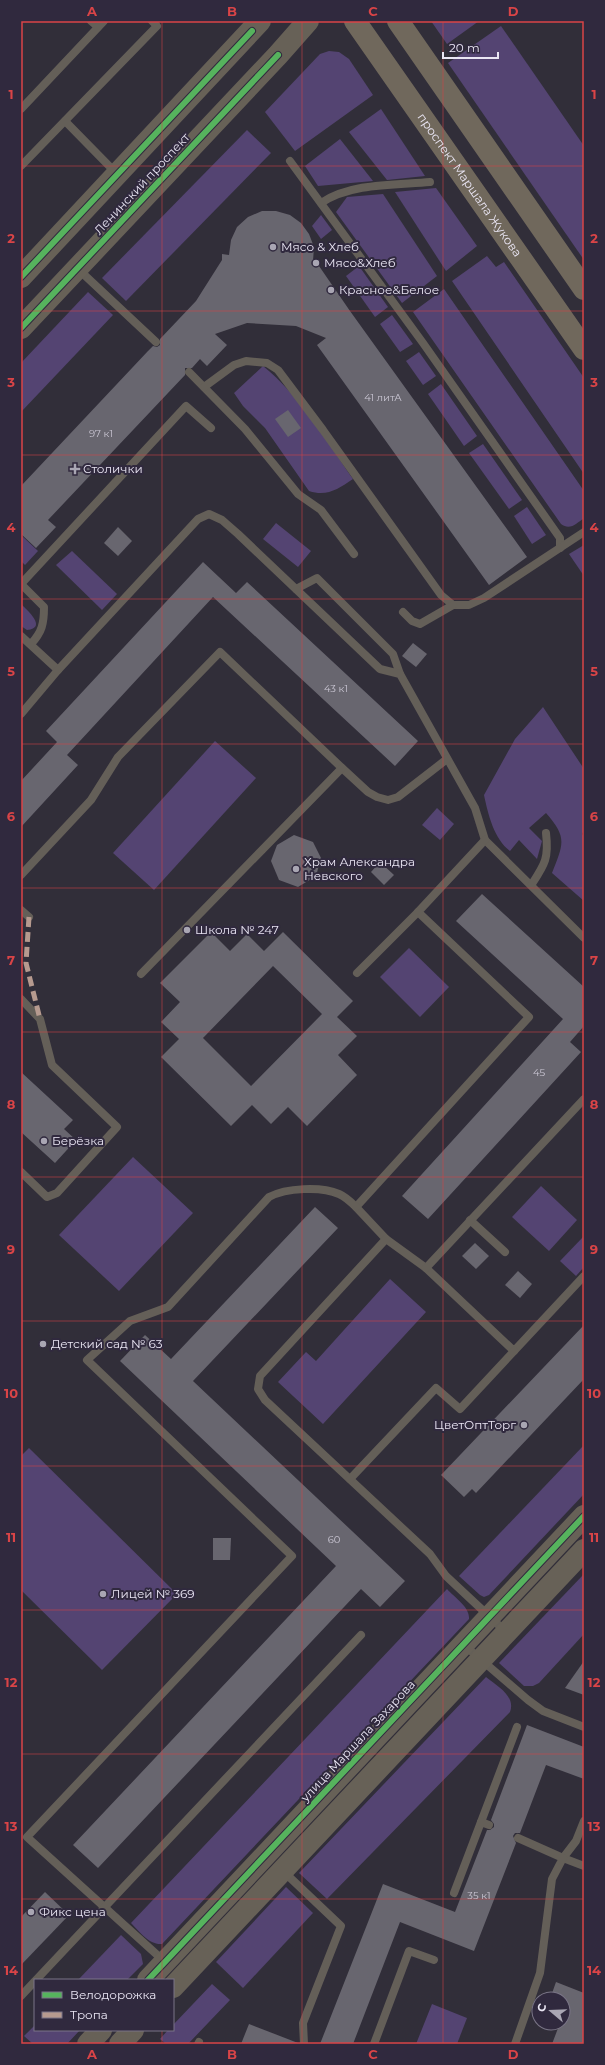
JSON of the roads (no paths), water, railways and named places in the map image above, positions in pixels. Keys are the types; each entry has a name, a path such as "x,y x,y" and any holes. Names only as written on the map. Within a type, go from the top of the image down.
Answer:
{"main road":[{"name":"проспект Маршала Жукова","path":"355,21 584,349"},
{"path":"398,21 584,290"}],"street":[{"name":"Ленинский проспект","path":"21,277 260,21"},
{"name":"Ленинский проспект","path":"21,328 278,55 308,21"},
{"name":"улица Маршала Захарова","path":"152,1979 173,1974 274,1863 489,1617 584,1516"},
{"name":"улица Маршала Захарова","path":"274,1863 480,1660 584,1550"},
{"path":"88,2044 100,2031"},
{"path":"120,2044 132,2031"}],"lane":[{"path":"91,21 98,27"},
{"path":"21,109 104,21"},
{"path":"21,166 157,26 152,21"},
{"path":"65,121 117,174"},
{"path":"290,161 423,343 560,538 560,548"},
{"path":"321,203 332,195 346,190 430,182"},
{"path":"78,268 156,342"},
{"path":"204,387 234,366 246,361 266,363 278,370 323,430 441,595 453,605"},
{"path":"188,372 245,429 298,494 321,510 354,554"},
{"path":"31,644 40,634 44,623 44,607 21,584 186,406 211,428"},
{"path":"21,714 58,670 198,519 209,514 222,520 238,534 380,669 400,674"},
{"path":"404,612 412,621 420,624 453,605 469,605 484,598 584,532"},
{"path":"296,589 316,578 393,654 400,674 474,808 485,840 532,884 584,938"},
{"path":"21,636 58,670"},
{"path":"21,875 91,800 118,757 220,652 342,768 376,798 388,800 398,797 447,759"},
{"path":"141,974 342,768"},
{"path":"532,884 545,865 548,847 546,833"},
{"path":"357,972 418,912 485,840"},
{"path":"21,910 28,917"},
{"path":"356,1207 529,1017 418,912"},
{"path":"21,999 40,1019 52,1065 117,1126 57,1193 47,1197 21,1172"},
{"path":"426,1268 584,1099"},
{"path":"173,1974 27,1837 292,1556 87,1360 130,1321 168,1306 269,1197 280,1191 323,1190 337,1193 347,1198 386,1239 426,1268 514,1351"},
{"path":"470,1220 505,1252"},
{"path":"386,1239 260,1376 258,1389 265,1400 430,1554 446,1576 506,1633"},
{"path":"350,1479 436,1388 460,1409 584,1276"},
{"path":"36,1979 361,1635"},
{"path":"464,1645 480,1660 543,1711 584,1727"},
{"path":"454,1894 485,1824 517,1727"},
{"path":"515,2044 540,1973 552,1879 563,1858 576,1841 584,1820"},
{"path":"518,1838 584,1866"},
{"path":"274,1863 341,1926 302,2023 304,2044"},
{"path":"374,2044 409,1951 434,1960"},
{"path":"21,1996 34,1981"}],"place":[{"name":"Мясо & Хлеб","path":"273,247"},
{"name":"Мясо&Хлеб","path":"316,263"},
{"name":"Красное&Белое","path":"331,290"},
{"name":"Столички","path":"75,469"},
{"name":"Храм Александра Невского","path":"296,869"},
{"name":"Школа № 247","path":"187,930"},
{"name":"Берёзка","path":"44,1141"},
{"name":"Детский сад № 63","path":"43,1344"},
{"name":"ЦветОптТорг","path":"524,1425"},
{"name":"Лицей № 369","path":"103,1594"},
{"name":"Фикс цена","path":"31,1912"}]}
